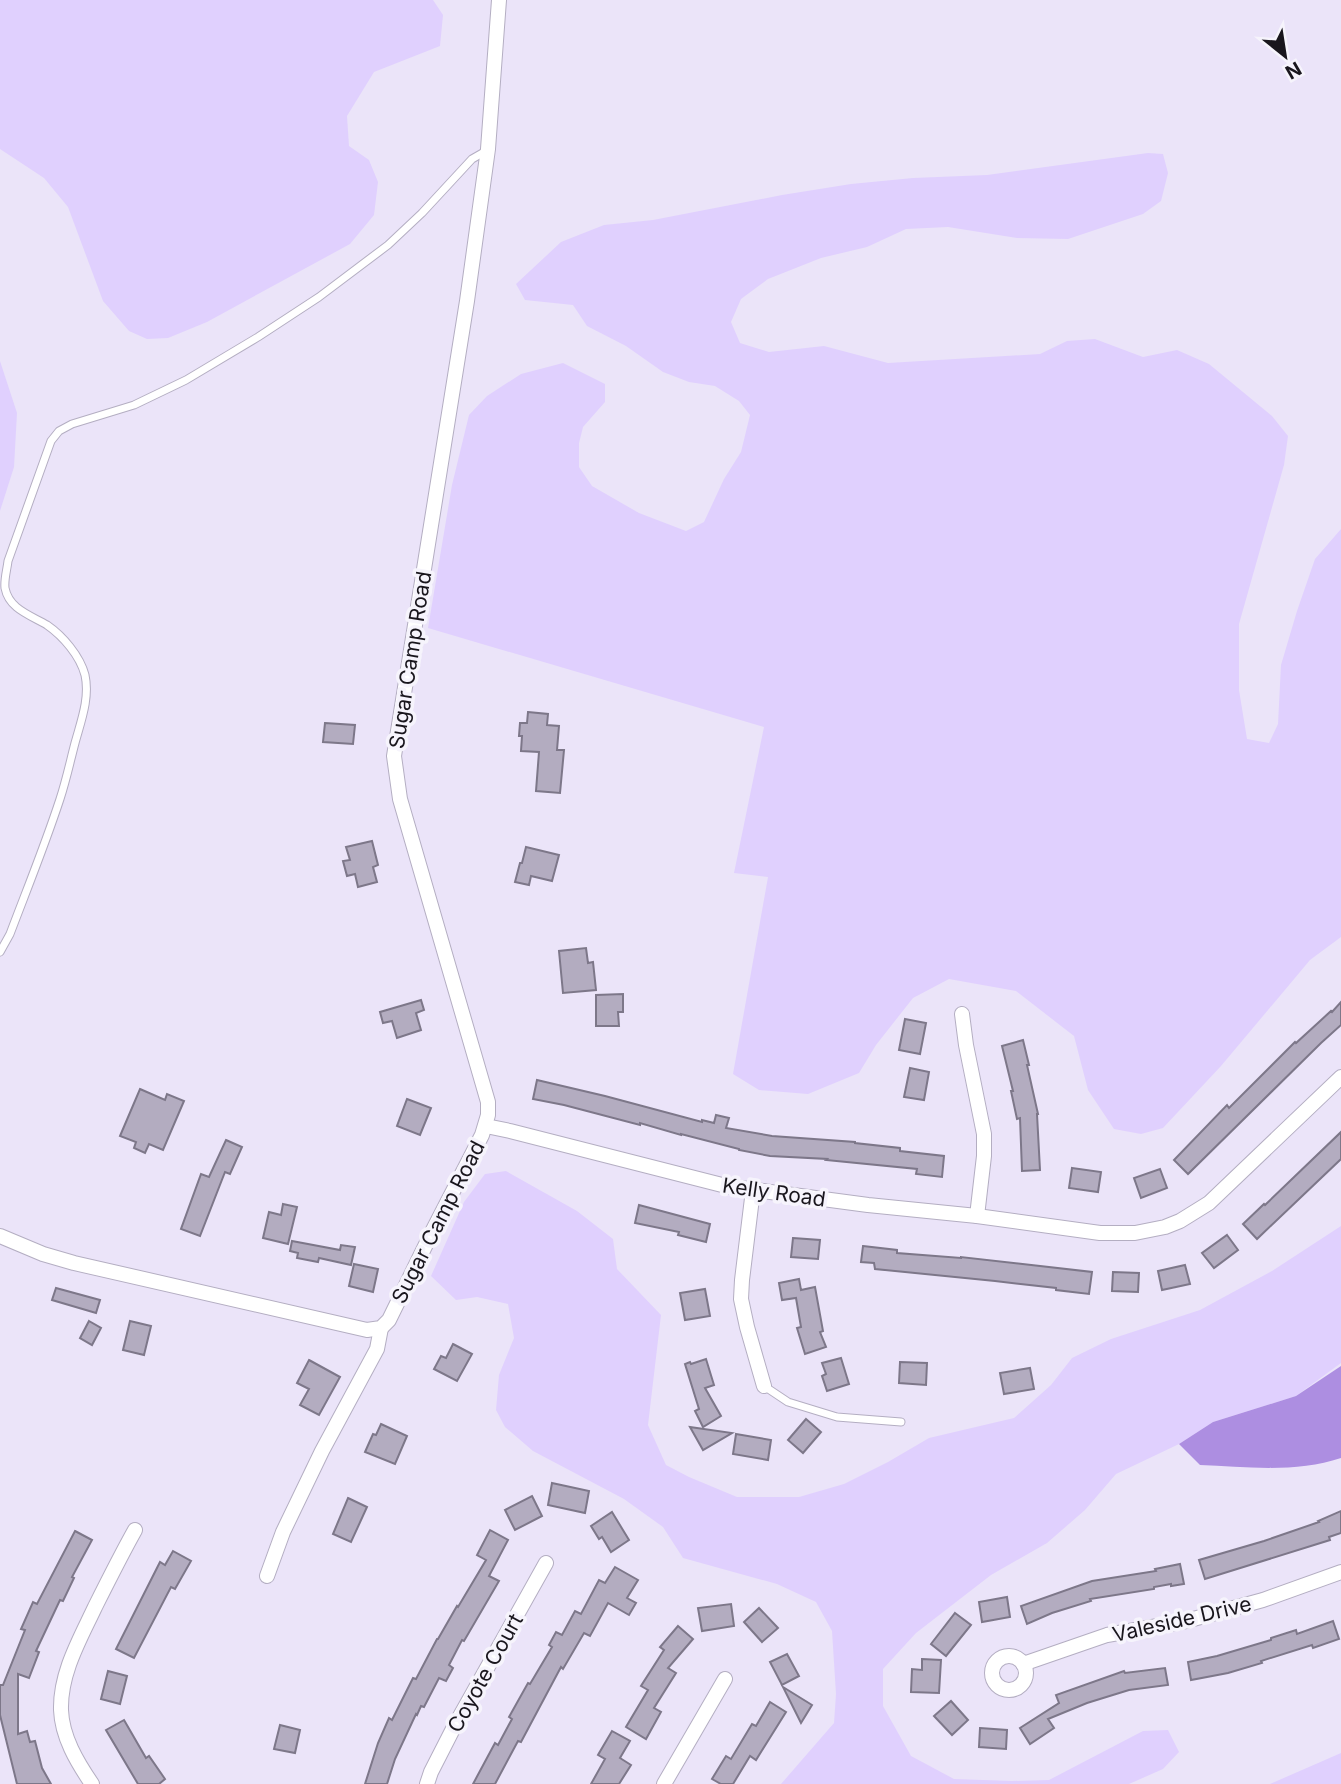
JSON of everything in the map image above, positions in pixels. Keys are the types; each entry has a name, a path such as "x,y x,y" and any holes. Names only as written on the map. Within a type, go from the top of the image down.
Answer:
{"street":[{"name":"Sugar Camp Road","path":"267,1576 283,1532 316,1463 377,1349 381,1328 389,1320 486,1126 488,1102 400,799 394,755 467,301 488,149 499,0"},
{"path":"962,1014 984,1134 977,1216"},
{"name":"Kelly Road","path":"486,1126 726,1186 1100,1233 1135,1233 1180,1221 1209,1203 1341,1077"},
{"path":"753,1190 741,1298 764,1386"},
{"name":"Sugar Camp Road","path":"0,1236 74,1264 367,1330 381,1328"},
{"path":"92,1784 71,1749 61,1713 61,1699 73,1654 135,1530"},
{"name":"Coyote Court","path":"427,1784 454,1727 546,1563"},
{"name":"Valeside Drive","path":"1023,1664 1107,1635 1186,1621 1263,1600 1341,1572"},
{"path":"664,1784 725,1679"}],"lane":[{"path":"0,951 10,934 60,799 85,704 87,686 77,657 68,645 49,626 15,607 5,589 8,561 51,441 59,431 72,424 134,405 186,380 319,297 388,245 472,159 488,149"},
{"path":"764,1386 788,1402 837,1417 901,1422"}],"shaded area":[{"path":"0,0 433,0 443,15 440,46 374,72 347,116 349,146 369,160 378,182 374,215 350,244 207,322 168,338 147,339 129,331 103,301 68,207 44,178 0,149"},
{"path":"1148,153 1163,154 1168,173 1161,201 1143,214 1068,239 1017,238 948,227 906,229 867,247 821,258 768,279 741,299 731,322 740,343 769,352 824,346 888,363 1040,354 1067,341 1095,339 1143,357 1177,350 1209,364 1272,416 1288,436 1284,465 1239,624 1239,690 1247,739 1269,743 1278,724 1281,665 1297,611 1315,559 1341,529 1341,937 1310,960 1221,1066 1163,1128 1141,1134 1114,1129 1088,1090 1074,1036 1016,991 949,979 913,998 876,1045 859,1073 808,1094 759,1090 733,1074 768,877 734,873 764,727 428,628 452,485 469,415 487,396 521,374 563,363 605,384 605,402 583,427 579,443 579,467 592,486 639,513 686,531 704,522 724,479 741,452 750,415 739,401 715,386 689,382 663,372 626,346 587,326 573,305 525,300 516,284 561,242 604,225 653,220 851,184 987,175"},
{"path":"0,361 17,413 14,467 0,511"},
{"path":"506,1171 577,1211 613,1239 617,1269 661,1315 648,1425 666,1465 737,1497 799,1497 844,1484 929,1438 1014,1418 1051,1385 1072,1358 1111,1339 1200,1310 1272,1271 1341,1226 1341,1363 1296,1396 1213,1422 1179,1444 1116,1474 1085,1510 1047,1543 991,1575 916,1633 883,1669 883,1706 911,1756 954,1779 1049,1780 1143,1731 1168,1730 1179,1752 1163,1769 1129,1784 781,1784 834,1723 836,1694 832,1631 816,1602 777,1584 683,1558 663,1527 624,1499 533,1451 505,1427 496,1410 499,1375 514,1338 508,1304 477,1297 456,1300 431,1276 464,1202 485,1174"},
{"path":"1341,1366 1341,1458 1289,1467 1200,1465 1179,1444 1213,1422 1296,1396"},
{"path":"1341,1753 1341,1784 1270,1784"}],"building":[{"path":"528,712 548,714 547,725 559,726 557,750 564,750 560,793 536,791 539,752 521,751 522,736 519,736 520,723 527,723"},
{"path":"325,723 355,725 353,744 323,742"},
{"path":"372,841 378,865 373,867 377,882 358,887 355,874 347,876 343,861 350,860 346,847"},
{"path":"526,847 559,855 552,881 531,876 529,885 515,882"},
{"path":"586,948 588,963 593,962 596,990 563,993 559,951"},
{"path":"623,994 623,1012 618,1012 619,1026 596,1026 596,995"},
{"path":"421,1000 424,1010 416,1013 421,1030 397,1038 392,1021 383,1023 380,1012"},
{"path":"1341,1002 1341,1025 1188,1174 1174,1160 1227,1105 1229,1108 1295,1042"},
{"path":"905,1019 926,1023 920,1054 899,1050"},
{"path":"1023,1040 1038,1114 1040,1170 1022,1171 1020,1118 1017,1119 1002,1046"},
{"path":"910,1068 929,1072 924,1100 904,1097"},
{"path":"537,1080 702,1122 714,1123 716,1115 729,1118 726,1128 772,1136 855,1142 944,1156 942,1177 916,1174 917,1169 770,1156 739,1150 640,1123 533,1099"},
{"path":"140,1089 165,1100 167,1094 184,1101 163,1150 149,1144 145,1153 134,1148 136,1142 120,1136"},
{"path":"407,1099 431,1108 420,1135 397,1126"},
{"path":"1341,1132 1341,1159 1257,1239 1243,1224"},
{"path":"226,1140 242,1147 230,1174 225,1172 200,1236 181,1229 201,1174 209,1177"},
{"path":"1072,1168 1101,1172 1098,1192 1069,1188"},
{"path":"1160,1169 1167,1188 1141,1198 1134,1178"},
{"path":"283,1204 297,1207 288,1244 263,1238 269,1212 281,1215"},
{"path":"639,1205 710,1224 706,1242 678,1235 679,1232 635,1223"},
{"path":"1227,1235 1238,1250 1214,1268 1202,1253"},
{"path":"793,1238 820,1240 818,1259 791,1257"},
{"path":"292,1241 340,1250 341,1245 355,1247 351,1265 319,1258 318,1262 297,1258 298,1253 290,1251"},
{"path":"863,1246 897,1250 897,1253 961,1257 1092,1272 1089,1294 1056,1288 875,1269 874,1263 861,1262"},
{"path":"354,1264 378,1269 373,1292 349,1286"},
{"path":"1185,1265 1190,1284 1162,1290 1158,1271"},
{"path":"1113,1272 1139,1273 1138,1292 1112,1291"},
{"path":"799,1279 801,1290 815,1287 823,1331 820,1332 826,1347 805,1354 797,1328 801,1327 796,1298 782,1300 779,1283"},
{"path":"56,1288 100,1300 96,1313 52,1300"},
{"path":"705,1289 710,1316 685,1320 680,1293"},
{"path":"89,1321 101,1328 92,1345 80,1338"},
{"path":"130,1321 151,1326 144,1355 123,1350"},
{"path":"453,1344 472,1354 457,1381 434,1369 441,1356 446,1358"},
{"path":"841,1358 849,1384 827,1391 822,1376 826,1374 822,1363"},
{"path":"706,1359 714,1385 705,1388 721,1416 703,1427 695,1411 699,1409 685,1364"},
{"path":"309,1360 340,1377 319,1415 300,1405 309,1389 297,1383"},
{"path":"900,1362 927,1363 926,1385 899,1383"},
{"path":"1030,1368 1034,1389 1004,1394 1000,1373"},
{"path":"806,1419 821,1432 803,1453 788,1440"},
{"path":"381,1424 407,1436 395,1464 365,1452"},
{"path":"690,1427 732,1433 703,1450"},
{"path":"736,1434 771,1440 768,1460 733,1454"},
{"path":"552,1483 589,1491 585,1513 548,1505"},
{"path":"532,1496 542,1516 515,1530 505,1510"},
{"path":"348,1498 367,1507 351,1542 333,1534"},
{"path":"1341,1511 1341,1533 1329,1537 1330,1540 1205,1579 1199,1560 1264,1541 1319,1522"},
{"path":"612,1512 629,1540 611,1552 591,1526"},
{"path":"490,1530 508,1540 489,1576 499,1581 464,1641 462,1640 449,1665 453,1668 446,1681 439,1678 424,1707 421,1706 416,1714 395,1759 387,1784 365,1784 389,1718 392,1720 413,1678 416,1679 437,1639 486,1560 477,1555"},
{"path":"75,1531 92,1540 36,1651 39,1652 29,1678 18,1674 18,1734 27,1731 30,1742 35,1741 42,1768 51,1784 17,1784 0,1715 0,1685 3,1685 25,1630 21,1629 33,1602 37,1604"},
{"path":"173,1551 191,1561 175,1589 171,1587 134,1658 116,1649 160,1562 165,1565"},
{"path":"1180,1564 1184,1584 1090,1599 1091,1601 1027,1624 1021,1606 1092,1581 1156,1571 1155,1569"},
{"path":"615,1567 638,1580 627,1598 636,1603 629,1615 608,1603 590,1636 584,1633 563,1669 561,1667 495,1784 473,1784 495,1743 498,1745 512,1719 509,1717 528,1683 530,1684 552,1647 549,1645 556,1632 562,1635 575,1611 581,1614 599,1580 605,1583"},
{"path":"1007,1597 1010,1617 982,1622 979,1602"},
{"path":"731,1604 734,1626 702,1631 698,1608"},
{"path":"759,1608 778,1628 762,1642 744,1622"},
{"path":"955,1613 971,1625 946,1656 931,1644"},
{"path":"1333,1621 1339,1639 1313,1648 1312,1645 1228,1673 1191,1680 1188,1662 1271,1640 1296,1630 1297,1634"},
{"path":"678,1626 693,1639 668,1668 676,1673 654,1708 661,1712 646,1739 626,1727 648,1690 641,1686 664,1650 660,1647"},
{"path":"787,1654 799,1676 782,1685 770,1662"},
{"path":"922,1659 941,1660 939,1693 911,1692 912,1669 922,1670"},
{"path":"1165,1668 1168,1685 1129,1690 1048,1719 1054,1728 1030,1744 1020,1728 1059,1703 1056,1695 1124,1671"},
{"path":"108,1671 127,1676 120,1704 101,1699"},
{"path":"783,1687 812,1705 801,1723"},
{"path":"951,1701 968,1720 952,1735 934,1716"},
{"path":"770,1702 786,1712 756,1760 750,1756 733,1784 721,1784 712,1779 726,1756 731,1759 752,1724 756,1726"},
{"path":"124,1720 146,1758 149,1756 165,1779 159,1784 138,1784 106,1730"},
{"path":"280,1725 300,1730 295,1753 274,1749"},
{"path":"980,1728 1007,1730 1006,1749 979,1747"},
{"path":"612,1731 630,1741 620,1758 631,1765 619,1784 591,1784 605,1759 598,1755"}]}
